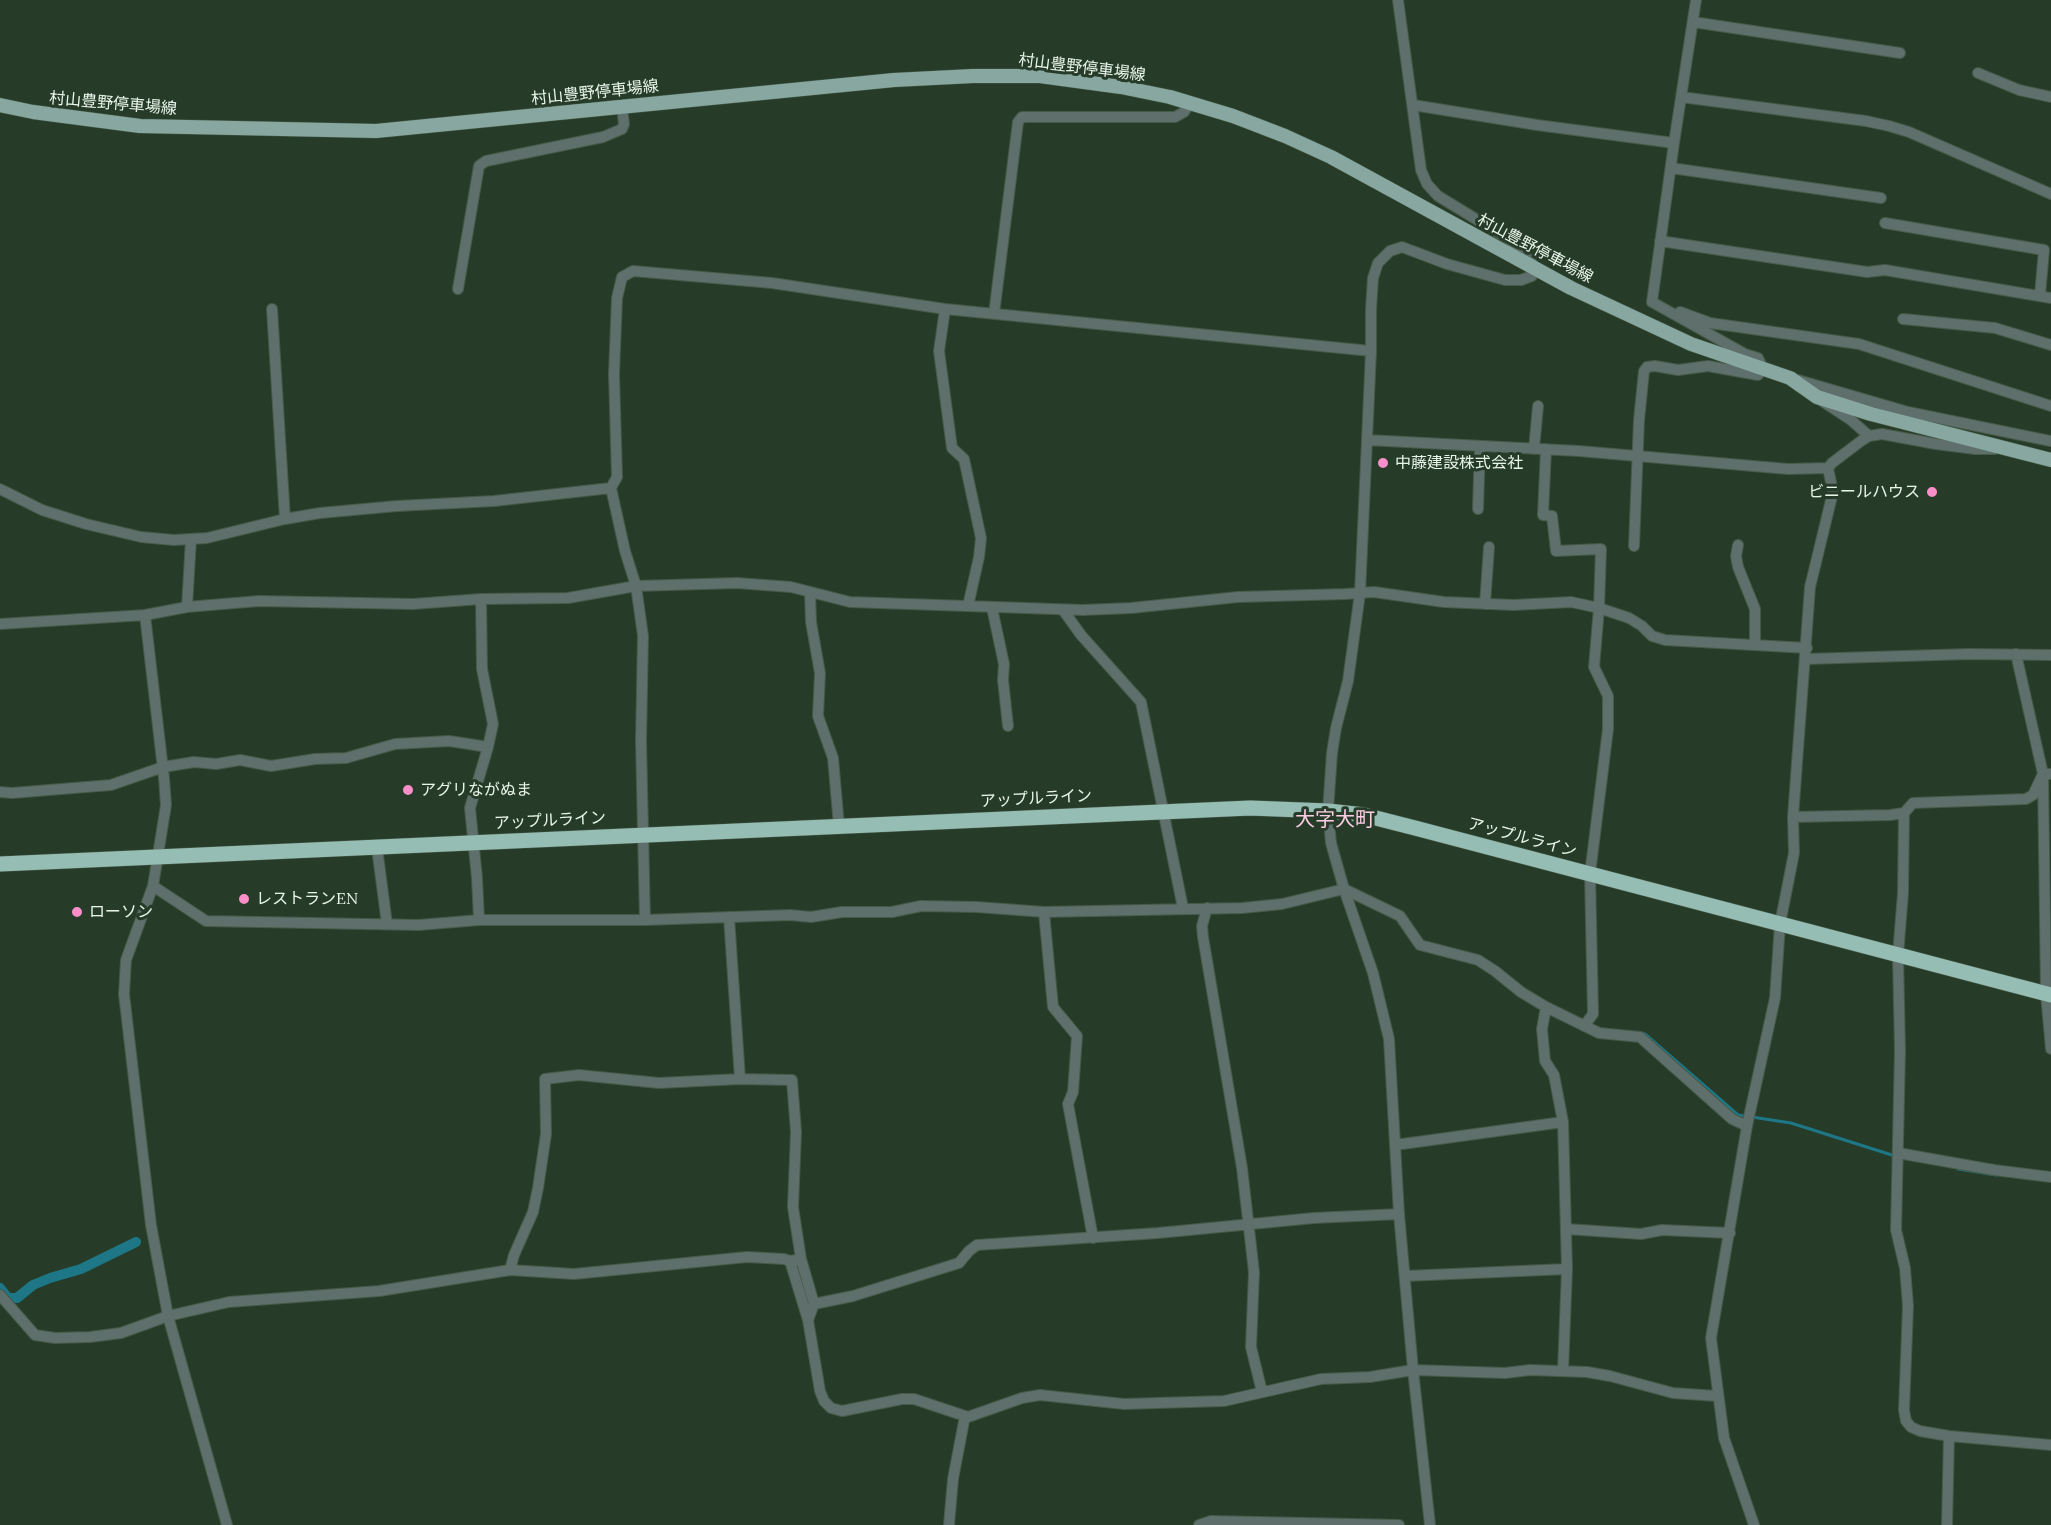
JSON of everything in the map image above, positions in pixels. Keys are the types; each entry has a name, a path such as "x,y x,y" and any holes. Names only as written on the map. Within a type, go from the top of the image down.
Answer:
{"highway":[{"name":"アップルライン","path":"0,864 1165,811 1250,808 1328,811 1364,815 2048,995"}],"main road":[{"name":"村山豊野停車場線","path":"0,105 33,112 140,126 376,131 894,80 973,76 1048,77 1121,87 1170,96 1233,116 1331,157 1571,288 1691,344 1790,378 1817,397 1871,414 2051,460"}],"street":[{"path":"1398,0 1421,170 1427,184 1438,196 1507,238 1525,253 1534,267 1532,276 1521,280 1505,280 1447,264 1402,247 1390,251 1378,263 1373,278 1371,309 1360,593 1348,681 1332,753 1328,811 1332,843 1344,889 1373,973 1389,1039 1399,1214 1430,1525"},
{"path":"1652,302 1696,0"},
{"path":"1693,22 1900,53"},
{"path":"1978,73 2019,90 2051,97"},
{"path":"1681,97 1889,126 1909,132 2051,194"},
{"path":"994,314 1018,122 1022,117 1175,117 1184,112 1190,103"},
{"path":"1413,105 1537,125 1674,143"},
{"path":"458,289 479,166 486,161 603,137 622,129 624,124 622,108"},
{"path":"1671,168 1881,198"},
{"path":"1660,241 1867,272 1885,270 2045,296 2044,250 1885,223"},
{"path":"645,920 642,834 643,636 636,586 625,551 611,488 617,477 614,374 617,298 622,277 633,271 772,283 945,309 1371,351"},
{"path":"1634,546 1636,456 1643,380 1647,367 1678,370 1708,366 1758,375 1763,369 1758,358 1745,354 1652,302"},
{"path":"1652,302 1710,323 1859,344 2051,406"},
{"path":"272,309 285,519"},
{"path":"945,309 939,351 952,448 964,459 981,538 968,606"},
{"path":"1903,320 1995,328 2051,345"},
{"path":"1790,378 1908,412 2051,441"},
{"path":"1817,397 1869,436"},
{"path":"1538,406 1543,515 1552,516 1556,551 1601,549 1594,667 1608,696 1608,729 1590,874 1593,1014 1584,1026"},
{"path":"1367,440 1540,449 1788,469 1828,468 1869,436 1882,434 1975,449 2007,447"},
{"path":"1478,509 1480,446"},
{"path":"1754,1525 1724,1438 1717,1396 1712,1338 1747,1126 1775,998 1780,924 1794,853 1793,817 1810,587 1833,492 1828,468"},
{"path":"0,489 42,510 86,524 141,537 191,539 207,538 320,513 494,501 611,488"},
{"path":"187,608 191,539"},
{"path":"1738,545 1736,556 1738,567 1755,609 1755,645"},
{"path":"1485,604 1489,548"},
{"path":"0,624 145,615 187,608 259,601 413,604 481,599 568,598 636,586 737,583 791,587 850,602 1064,610 1131,608 1238,597 1374,592 1444,602 1485,604 1571,602 1629,618 1652,636 1665,640 1755,645 1806,654 2051,656"},
{"path":"810,592 820,673 818,716 833,758 839,826"},
{"path":"479,920 470,808 493,724 482,669 481,599"},
{"path":"992,608 1004,664 1003,680 1008,726"},
{"path":"1064,610 1081,635 1141,702 1183,908"},
{"path":"145,615 166,805 153,886 126,960 124,994 151,1225 168,1316 226,1525"},
{"path":"2016,654 2047,774 2048,995 2051,1049"},
{"path":"0,792 111,785 163,766 194,762 216,764 240,760 271,766 315,759 346,758 395,744 449,741 488,747"},
{"path":"2047,774 2032,795 2026,799 1913,803 1904,813 1903,893 1898,955 1900,1051 1896,1230 1905,1268 1908,1306 1904,1410 1906,1420 1911,1427 1920,1431 1949,1436 2051,1446"},
{"path":"1793,817 1904,813"},
{"path":"377,848 387,924"},
{"path":"153,886 206,921 419,925 479,920 645,920 790,915 811,917 842,912 892,912 921,906 1044,912 1242,908 1282,904 1344,889 1400,916 1420,945 1478,960 1521,992 1599,1033 1640,1037 1732,1119 1747,1126"},
{"path":"1207,908 1202,926 1203,937 1250,1225 1255,1287 1251,1347 1262,1392"},
{"path":"1044,912 1053,1007 1077,1036 1073,1092 1068,1104 1093,1238"},
{"path":"729,917 740,1079"},
{"path":"1546,1007 1542,1029 1545,1060 1554,1075 1563,1122 1568,1269 1563,1371"},
{"path":"510,1270 514,1255 534,1212 546,1134 545,1079 579,1075 659,1083 740,1079 792,1080 796,1132 793,1207 796,1260 820,1391 824,1401 831,1408 842,1411 902,1399 914,1400 965,1416 981,1414 1022,1398 1040,1395 1124,1404 1224,1401 1329,1377 1370,1377 1413,1370 1505,1373 1530,1370 1563,1371 1610,1376 1673,1393 1717,1396"},
{"path":"1395,1145 1563,1122"},
{"path":"1898,1153 1994,1170 2051,1177"},
{"path":"814,1305 853,1296 959,1263 977,1245 1093,1238 1314,1218 1399,1214"},
{"path":"1566,1229 1641,1234 1662,1230 1730,1233"},
{"path":"0,1295 35,1335 55,1338 121,1333 168,1316 229,1302 379,1291 510,1270 574,1274 747,1257 796,1260"},
{"path":"796,1260 814,1305 808,1320"},
{"path":"1405,1276 1568,1269"},
{"path":"949,1525 953,1479 965,1416"},
{"path":"1947,1525 1949,1436"},
{"path":"1199,1525 1211,1521 1399,1525"}],"waterway":[{"path":"1641,1033 1645,1034 1738,1115 1745,1116"},
{"path":"1752,1117 1791,1123 1895,1156"},
{"path":"1958,1169 1996,1175"},
{"path":"0,1288 8,1298 17,1298 33,1285 81,1269 136,1242"}],"place":[{"name":"中藤建設株式会社","path":"1383,463"},
{"name":"ビニールハウス","path":"1932,492"},
{"name":"アグリながぬま","path":"408,790"},
{"name":"レストランEN","path":"244,899"},
{"name":"ローソン","path":"77,912"}],"district":[{"name":"大字大町","path":"1335,820"}]}
